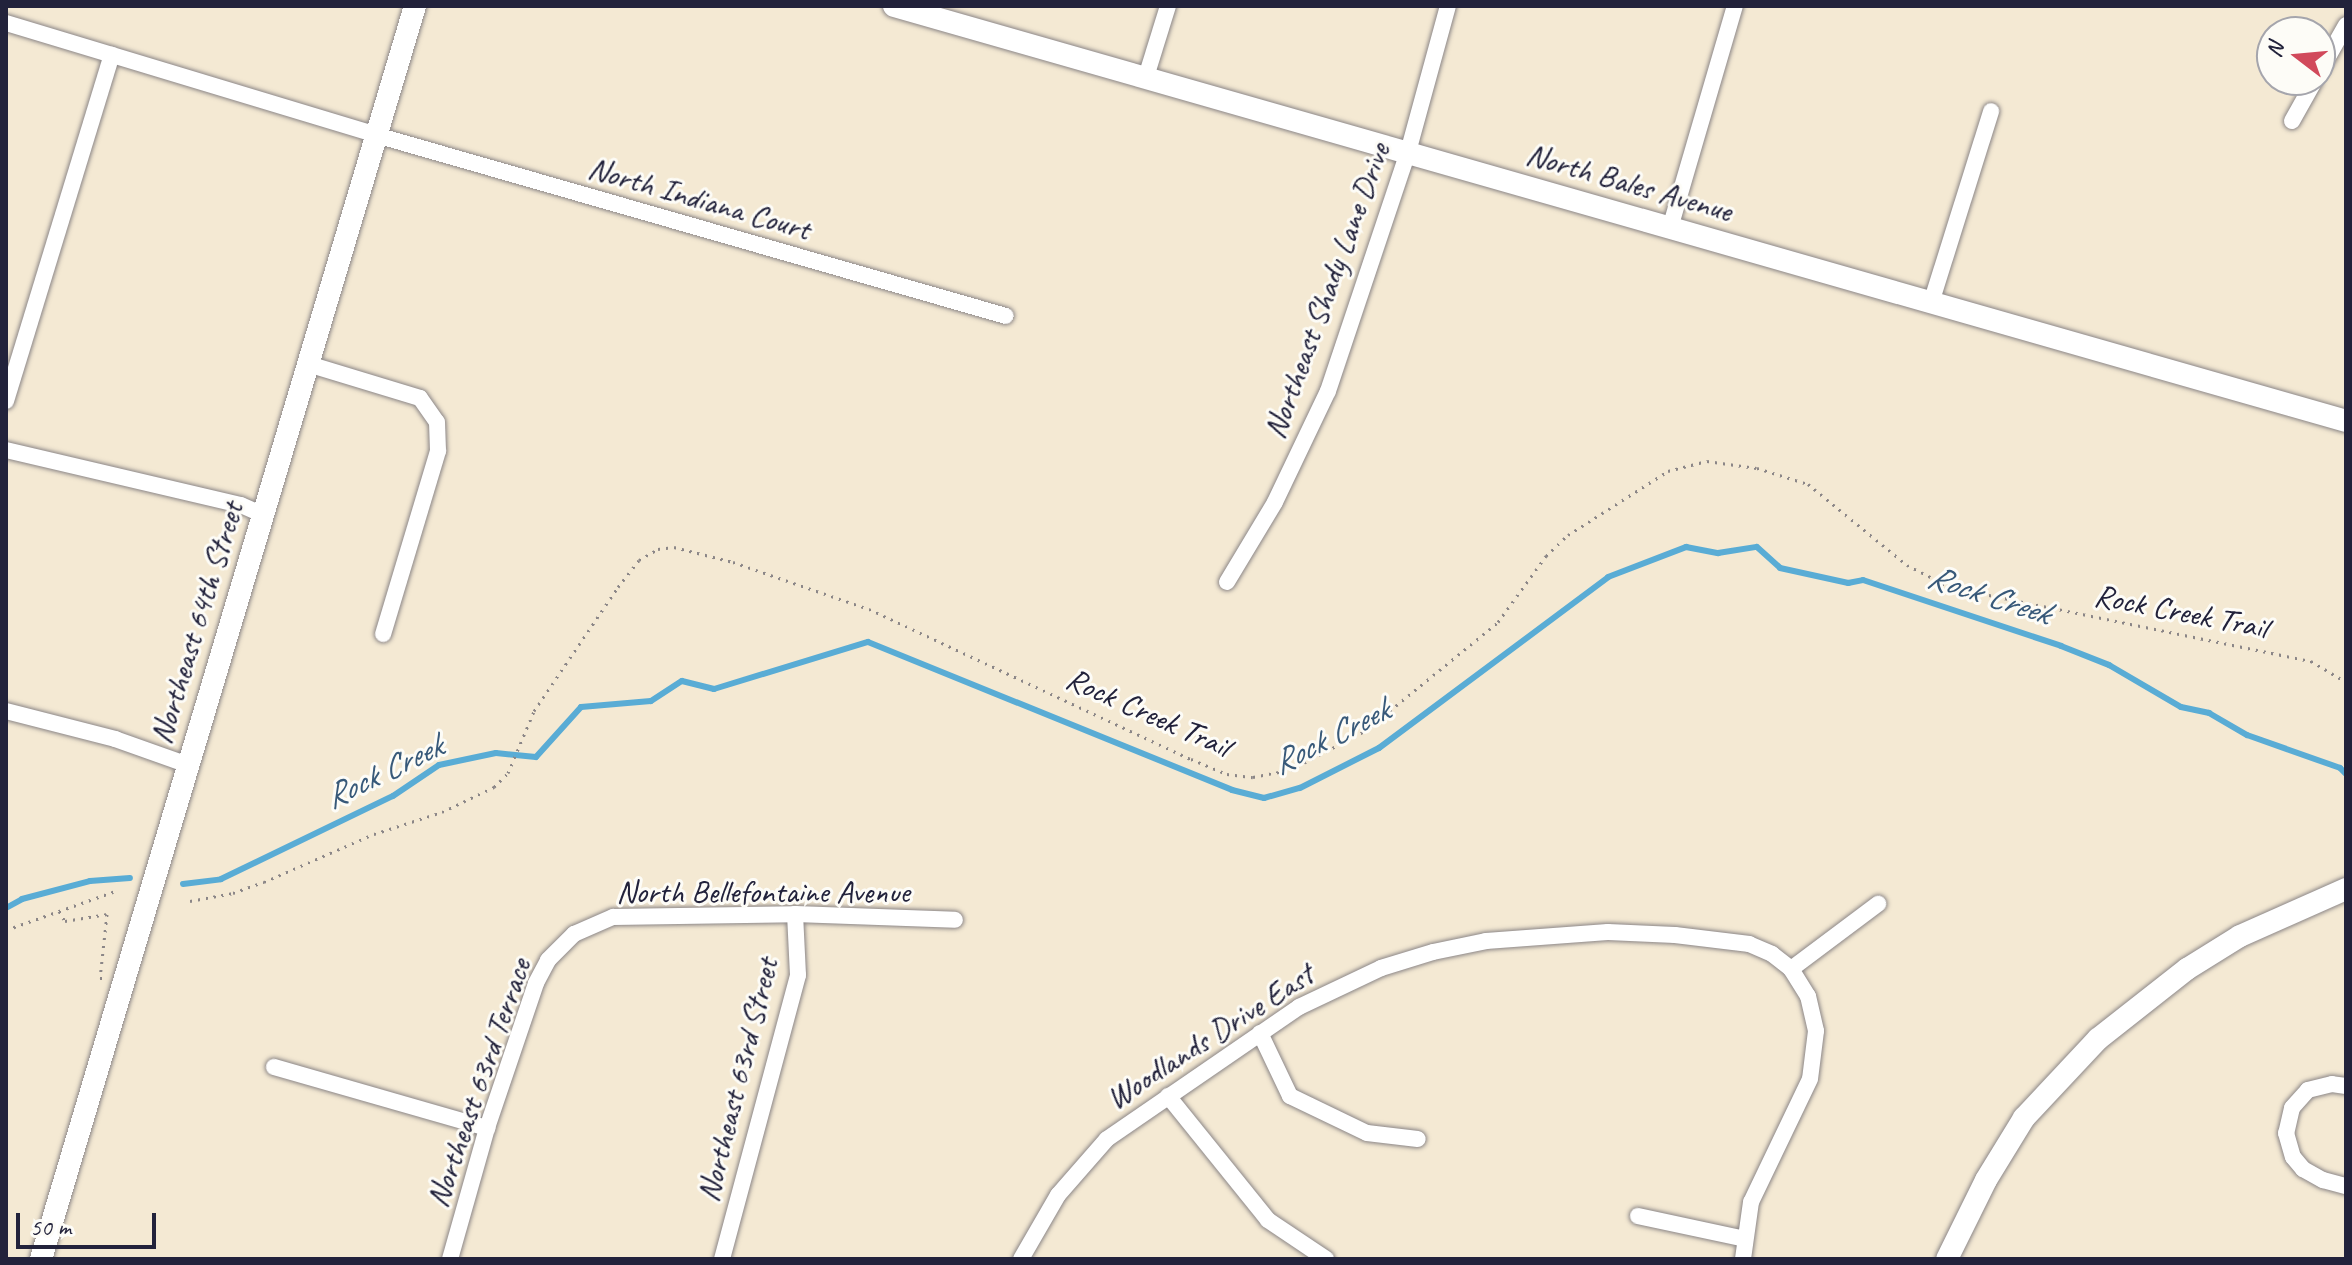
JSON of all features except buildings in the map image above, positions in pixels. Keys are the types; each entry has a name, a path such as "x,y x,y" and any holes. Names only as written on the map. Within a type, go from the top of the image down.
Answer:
{"street":[{"name":"Northeast 64th Street","path":"41,1259 415,6"},
{"name":"North Bales Avenue","path":"894,6 2346,421"},
{"path":"1146,77 1168,6"},
{"name":"Northeast Shady Lane Drive","path":"1227,582 1275,502 1328,391 1408,152 1448,6"},
{"path":"1670,228 1735,6"},
{"name":"North Indiana Court","path":"6,23 376,135 1006,316"},
{"path":"2336,43 2346,25"},
{"path":"6,401 112,55"},
{"path":"2292,121 2306,96"},
{"path":"1931,303 1991,111"},
{"path":"308,364 420,398 437,422 438,451 383,634"},
{"path":"6,450 241,505 263,515"},
{"path":"6,711 115,739 188,765"},
{"path":"1947,1259 1986,1180 2024,1118 2098,1039 2187,969 2240,936 2346,889"},
{"path":"1791,969 1878,904"},
{"name":"North Bellefontaine Avenue","path":"574,934 613,917 795,914 955,920"},
{"name":"Northeast 63rd Street","path":"722,1259 798,975 795,914"},
{"name":"Woodlands Drive East","path":"1021,1259 1058,1195 1107,1139 1260,1033 1331,990 1381,968 1433,952 1486,941 1608,932 1675,935 1749,944 1772,954 1791,969 1812,1007 1815,1055 1810,1079 1751,1202 1743,1259"},
{"name":"Northeast 63rd Terrace","path":"450,1259 487,1128 541,971 556,949 574,934"},
{"path":"1260,1033 1290,1096 1367,1133 1418,1139"},
{"path":"274,1067 487,1128"},
{"path":"2346,1086 2332,1084 2308,1090 2292,1108 2286,1133 2293,1157 2303,1169 2323,1180 2346,1186"},
{"path":"1168,1096 1268,1220 1326,1259"},
{"path":"1638,1216 1745,1239"}],"path":[{"name":"Rock Creek Trail","path":"190,901 233,893 264,882 374,834 442,812 494,787 508,773 541,700 639,560 658,549 674,547 733,562 869,609 1227,774 1253,777 1290,770 1365,731 1498,622 1546,556 1568,535 1668,471 1707,461 1757,468 1808,484 1907,565 1950,587 2311,661 2346,682"},
{"path":"6,930 113,892"},
{"path":"59,911 65,921 107,914 100,978 104,978"}],"waterway":[{"name":"Rock Creek","path":"183,884 221,879 393,796 439,765 496,753 536,757 581,707 651,701 682,681 714,689 868,642 1232,790 1264,798 1300,788 1379,748 1608,577 1686,547 1718,553 1757,547 1780,568 1848,583 1863,580 2061,646 2109,665 2181,707 2209,713 2247,735 2340,768 2346,774"},
{"name":"Rock Creek","path":"6,908 22,899 90,881 130,878"}]}
